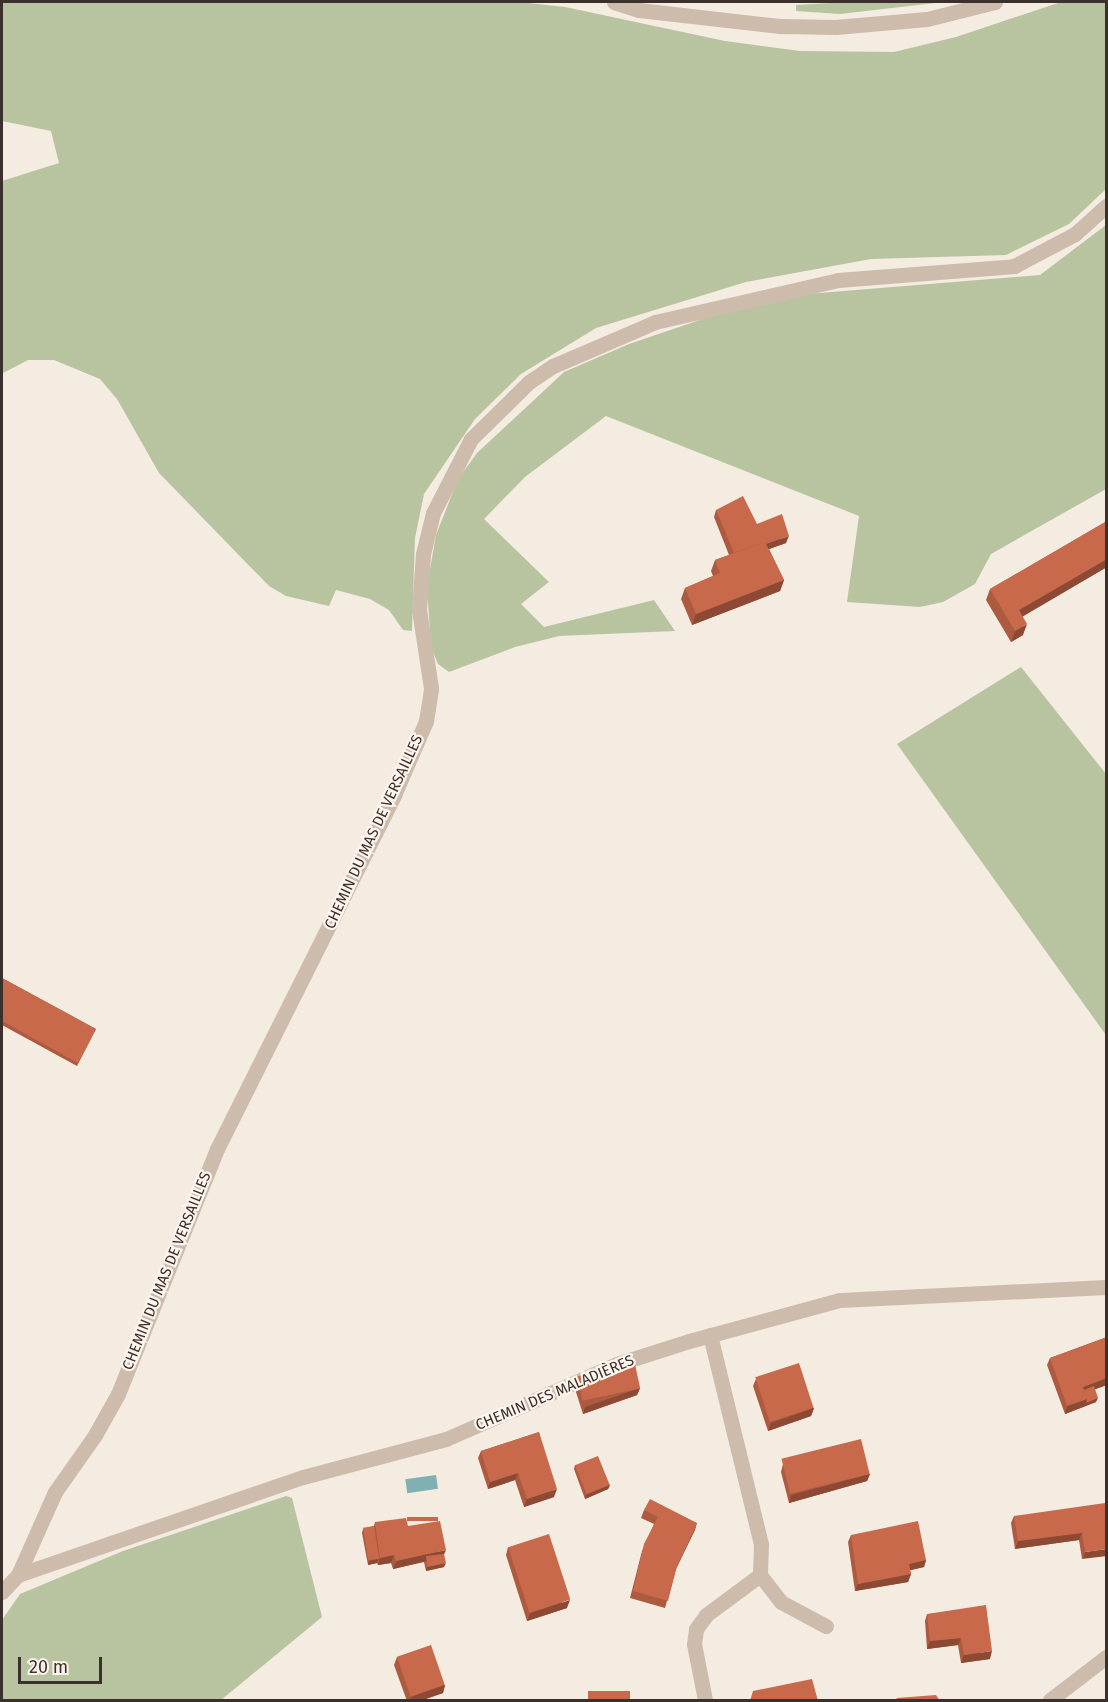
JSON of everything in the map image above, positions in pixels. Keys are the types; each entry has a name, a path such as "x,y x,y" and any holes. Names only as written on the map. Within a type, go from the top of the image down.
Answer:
{"street":[{"path":"614,2 639,10 780,26 836,27 927,19 995,2"},
{"name":"CHEMIN DU MAS DE VERSAILLES","path":"8,1581 55,1491 95,1435 118,1394 217,1149 394,795 426,721 431,688 419,610 423,554 433,513 471,439 529,382 553,366 655,322 690,312 838,280 1014,266 1075,234 1107,206"},
{"name":"CHEMIN DES MALADIÈRES","path":"8,1581 303,1477 446,1439 617,1364 710,1335 840,1300 1107,1287"},
{"path":"710,1335 761,1544 760,1575 781,1602 826,1626"},
{"path":"705,1701 694,1644 696,1629 706,1615 760,1575"},
{"path":"1050,1701 1107,1657"}],"green space":[{"path":"2,2 519,2 565,7 725,41 800,51 894,52 956,37 1061,2 1106,2 1106,189 1069,224 1006,255 871,259 746,282 596,328 521,374 475,419 424,494 415,538 412,631 403,630 389,610 370,599 336,590 329,606 286,596 269,586 159,473 117,399 100,379 54,360 28,360 3,373 2,378 2,181 59,163 51,131 2,121"},
{"path":"849,2 944,2 840,14 796,11 796,5"},
{"path":"1106,225 1106,489 991,554 975,584 943,602 920,607 847,602 859,516 606,416 525,477 484,519 549,582 521,604 544,627 654,600 675,631 559,636 515,647 449,672 438,664 431,647 427,586 436,535 458,479 477,453 564,372 629,344 732,309 807,294 1040,275"},
{"path":"1021,667 1106,774 1106,1035 897,744"},
{"path":"286,1496 292,1498 322,1617 221,1700 2,1700 2,1620 20,1594 123,1551"}],"water":[{"path":"436,1475 438,1489 407,1493 405,1479"}],"building":[{"path":"743,496 757,524 782,514 789,536 734,553 716,510"},
{"path":"1107,521 1107,559 1019,610 1027,624 1015,631 990,589"},
{"path":"765,542 784,580 696,614 685,588 720,573 715,560"},
{"path":"2,978 96,1029 78,1063 2,1021"},
{"path":"1107,1337 1107,1378 1083,1387 1087,1399 1067,1406 1050,1358"},
{"path":"799,1363 814,1408 770,1422 755,1377"},
{"path":"635,1364 640,1388 582,1401 577,1376"},
{"path":"1094,1386 1098,1398 1086,1403 1084,1390"},
{"path":"539,1432 557,1489 527,1499 518,1473 490,1482 481,1451"},
{"path":"861,1439 870,1474 790,1494 781,1459"},
{"path":"598,1456 610,1485 586,1494 575,1465"},
{"path":"650,1499 697,1523 677,1566 668,1601 633,1591 644,1544 658,1517 644,1510"},
{"path":"1105,1503 1107,1549 1085,1552 1082,1533 1018,1541 1014,1516"},
{"path":"407,1517 438,1517 438,1521 407,1521"},
{"path":"406,1518 408,1526 440,1521 446,1550 396,1561 394,1555 380,1558 375,1522"},
{"path":"918,1521 926,1560 909,1564 911,1574 858,1584 851,1535"},
{"path":"374,1526 379,1559 368,1560 363,1528"},
{"path":"549,1534 570,1600 529,1613 508,1547"},
{"path":"444,1554 446,1563 427,1567 426,1556"},
{"path":"986,1605 992,1651 964,1655 961,1638 930,1641 927,1614"},
{"path":"431,1645 445,1685 411,1696 397,1657"},
{"path":"812,1679 818,1701 750,1701 753,1691"},
{"path":"588,1691 630,1691 630,1700 588,1700"},
{"path":"936,1695 940,1701 895,1701 897,1698"}]}
